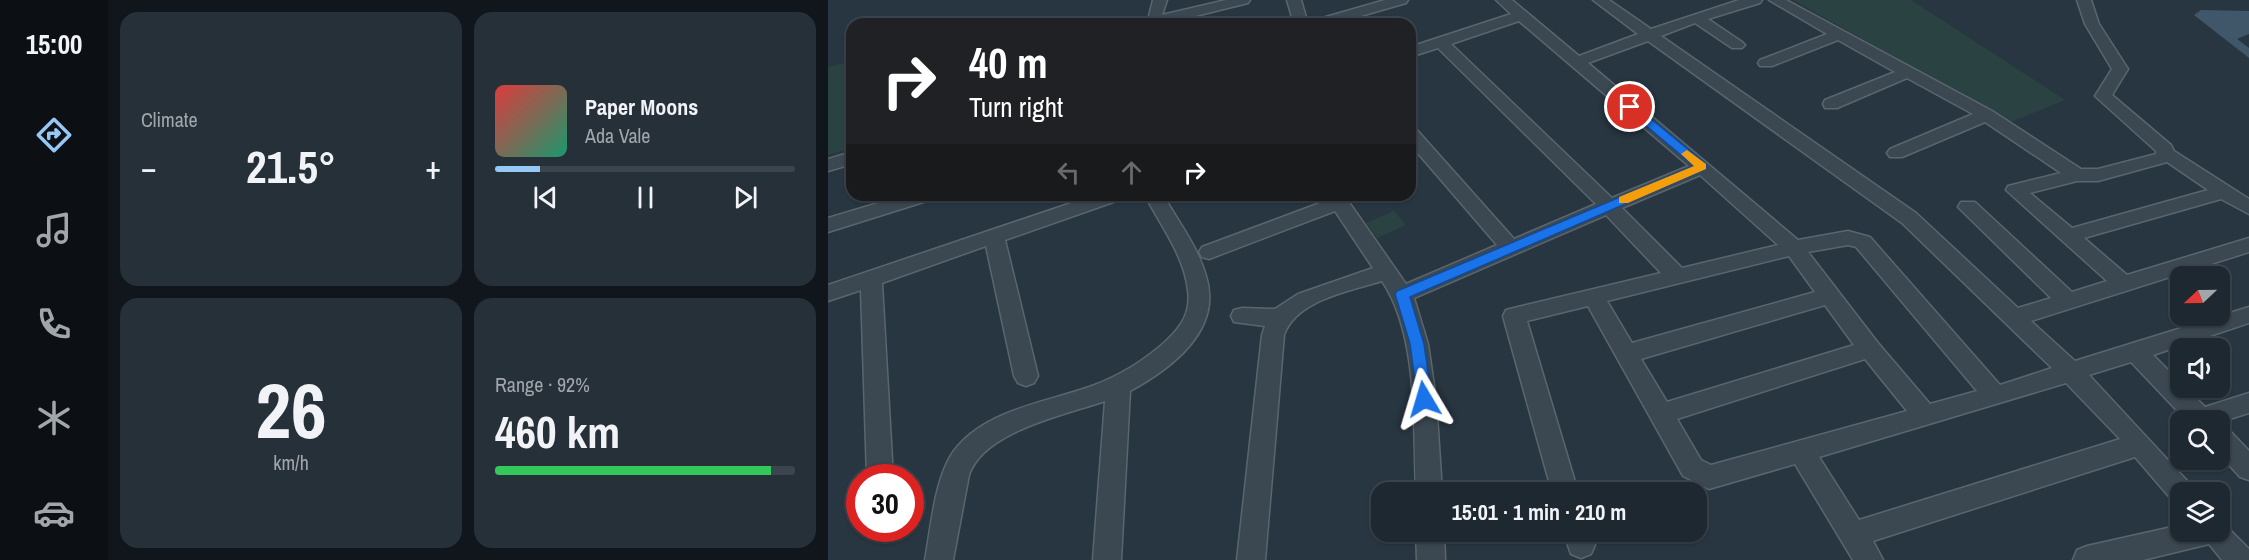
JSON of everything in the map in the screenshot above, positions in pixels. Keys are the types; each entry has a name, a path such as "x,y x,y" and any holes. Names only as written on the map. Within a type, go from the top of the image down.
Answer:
{"street":[{"path":"1154,18 1161,0"},
{"path":"1169,18 1243,0"},
{"path":"1294,0 1299,18"},
{"path":"1338,18 1401,0"},
{"path":"1503,0 1702,167 1794,248 1870,349 1925,415"},
{"path":"1600,0 1909,218 1970,278 2016,317 2070,371 2140,444 2172,482"},
{"path":"1698,0 1715,11"},
{"path":"1576,62 1715,11 1755,0"},
{"path":"1776,0 1986,115 2077,175"},
{"path":"2083,0 2092,24 2120,69 2118,76 2110,81 2103,96 2109,104 2165,149 2165,157 2098,175 2077,175 2006,194 2068,236 2123,283"},
{"path":"1416,50 1521,16"},
{"path":"1697,18 1737,45"},
{"path":"1766,63 1837,35"},
{"path":"1441,42 1609,206 1678,277"},
{"path":"1831,104 1908,72"},
{"path":"1896,153 1986,115"},
{"path":"1416,140 1511,248"},
{"path":"2165,153 2249,208"},
{"path":"828,165 846,160"},
{"path":"1402,294 1702,167"},
{"path":"2068,236 2223,192"},
{"path":"828,225 906,201"},
{"path":"828,293 1096,201"},
{"path":"939,560 957,471 964,456 986,437 996,432 1118,386 1155,363 1186,337 1201,311 1196,275 1157,201"},
{"path":"1209,252 1331,201"},
{"path":"1337,201 1402,294 1417,344 1424,399 1428,482"},
{"path":"1968,207 2068,301"},
{"path":"994,236 1026,376"},
{"path":"1562,482 1514,316 1794,248 1848,238 1863,242 1995,396"},
{"path":"2016,317 2249,245"},
{"path":"1251,560 1273,335 1280,318 1296,305 1386,271"},
{"path":"871,279 879,464"},
{"path":"1626,354 1829,296"},
{"path":"1594,297 1692,468 1709,477 1995,396 2249,315"},
{"path":"1242,316 1280,318"},
{"path":"1661,414 1870,349"},
{"path":"2135,351 2193,410"},
{"path":"1107,560 1118,386"},
{"path":"2228,410 2249,403"},
{"path":"1851,535 2140,444"},
{"path":"2230,449 2249,469"},
{"path":"1801,451 1851,535 1869,560"},
{"path":"2087,560 2170,540"},
{"path":"1430,542 1431,560"},
{"path":"2224,542 2240,560"}],"green space":[{"path":"1793,0 1911,0 2065,100 2011,122"},
{"path":"846,62 846,150 828,155 828,67"},
{"path":"1394,211 1406,225 1377,238 1366,223"}],"water":[{"path":"2201,10 2249,11 2249,34 2237,39 2249,48 2249,58 2194,15"}],"slow traffic":[{"path":"1623,200 1702,167 1687,154"}],"route":[{"path":"1424,399 1417,344 1402,294 1473,266 1702,167 1630,107"}]}
